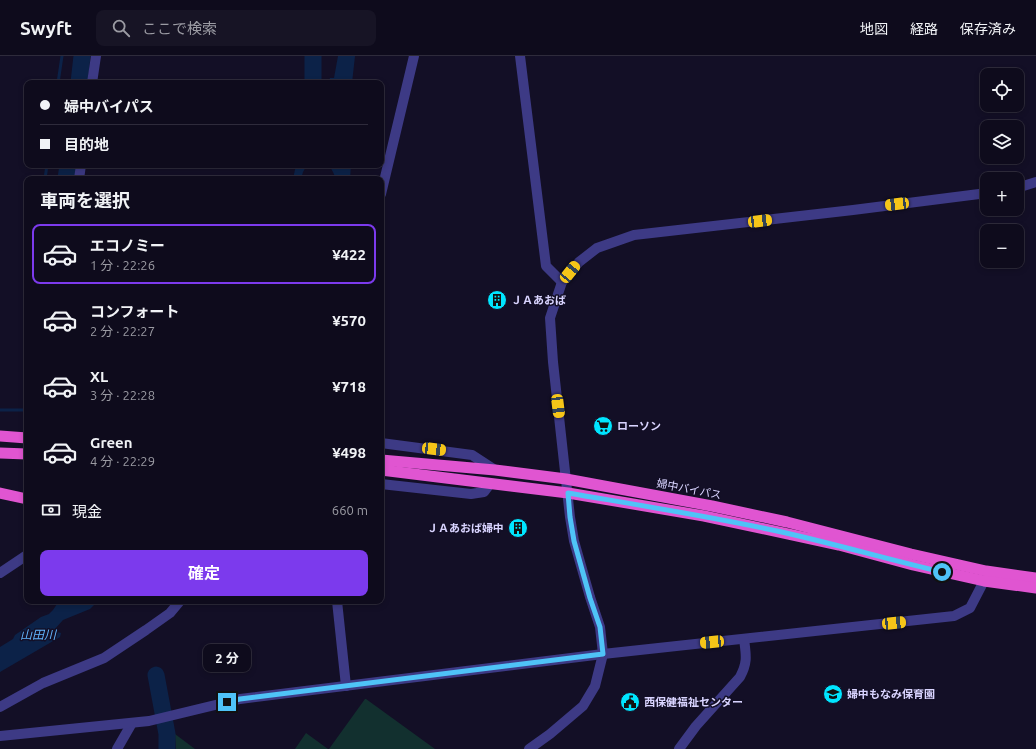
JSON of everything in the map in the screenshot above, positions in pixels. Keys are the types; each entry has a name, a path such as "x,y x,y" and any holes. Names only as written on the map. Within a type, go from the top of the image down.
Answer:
{"highway":[{"path":"0,436 24,436"},
{"path":"0,453 24,454"},
{"name":"婦中バイパス","path":"384,460 495,470 566,479 712,506 787,522 911,554 985,576"},
{"path":"384,470 568,493 704,516 839,545 913,565 985,576 1036,588"},
{"path":"0,493 24,498"},
{"path":"985,576 1036,578"}],"street":[{"path":"92,80 96,56"},
{"path":"384,181 414,56"},
{"path":"520,56 546,266 562,282"},
{"path":"1024,186 1036,182"},
{"path":"529,749 550,734 583,706 595,686 603,654 600,627 574,541 570,517 553,362 550,318 562,282 579,262 597,248 634,235 980,194"},
{"path":"384,443 472,455 495,470"},
{"path":"384,484 472,494 484,492 490,484"},
{"path":"0,573 24,557"},
{"path":"0,736 149,721 240,699 603,654 954,616 970,608 985,576"},
{"path":"0,707 44,683 104,658 170,613 178,604"},
{"path":"337,604 346,686"},
{"path":"679,749 696,726 740,677 745,669 746,657 744,639"},
{"path":"117,749 132,723"}],"green space":[{"path":"366,699 435,749 329,749"},
{"path":"306,733 328,749 295,749"},
{"path":"175,734 195,749 176,749"}],"water":[{"path":"338,56 355,56 352,80 329,80 330,78 334,78"},
{"path":"295,168 305,168 302,176 294,176"},
{"path":"331,168 351,168 350,176 335,176"},
{"name":"山田川","path":"57,604 95,604 90,609 63,620 53,631 61,633 60,637 0,672 0,647 13,639 15,635 53,610"}],"waterway":[{"path":"58,80 62,56"},
{"name":"山田川","path":"79,80 82,56"},
{"path":"313,56 313,80"},
{"path":"45,176 47,168"},
{"name":"山田川","path":"66,176 68,168"},
{"path":"0,410 24,410"},
{"path":"156,675 167,734 167,749"}],"place":[{"name":"ＪＡあおば","path":"497,300"},
{"name":"ローソン","path":"603,426"},
{"name":"ＪＡあおば婦中","path":"518,528"},
{"name":"婦中もなみ保育園","path":"833,694"},
{"name":"西保健福祉センター","path":"630,702"}],"route":[{"path":"227,702 240,699 603,654 600,627 574,541 568,493 704,516 777,531 839,545 942,572"}]}
